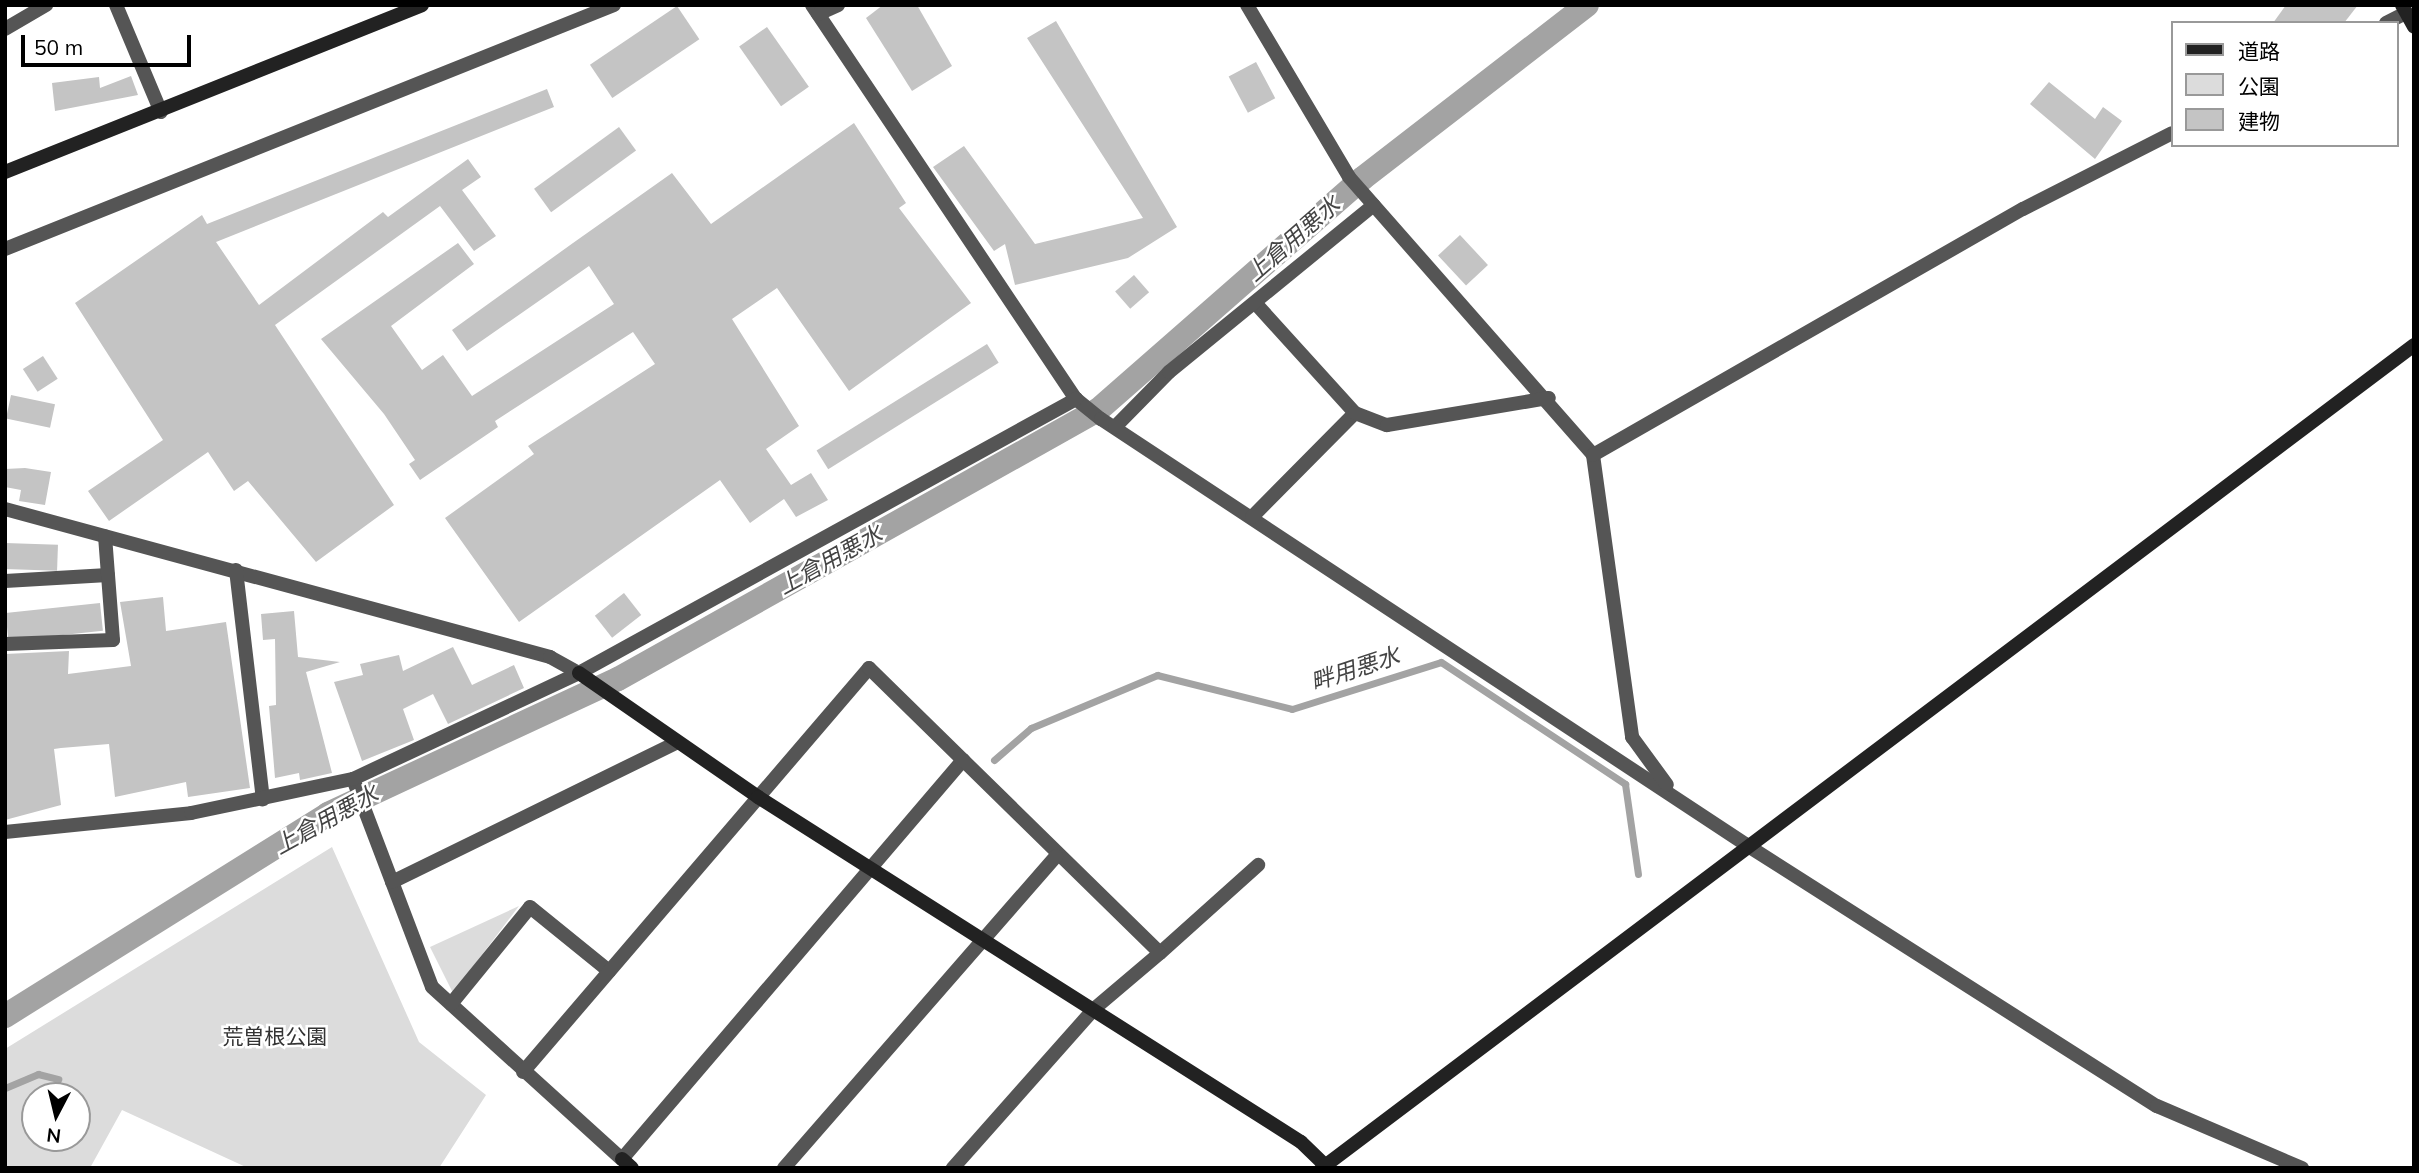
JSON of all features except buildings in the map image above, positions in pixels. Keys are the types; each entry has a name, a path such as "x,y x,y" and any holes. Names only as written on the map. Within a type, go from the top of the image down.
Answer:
{"street":[{"path":"5,29 46,5"},
{"path":"116,5 161,111"},
{"path":"5,172 422,5"},
{"path":"5,249 614,5"},
{"path":"838,5 815,10 1076,399 1101,419 1643,775 1670,789 1745,844 2157,1106 2302,1168"},
{"path":"1247,5 1349,177 1549,398 1593,455 1632,737 1670,789"},
{"path":"2389,21 2404,9 2414,27"},
{"path":"1593,455 2023,209 2170,134"},
{"path":"1115,427 1169,372 1257,305 1370,200"},
{"path":"1257,305 1355,414 1387,425 1549,398"},
{"path":"5,509 550,657 579,673 604,694 758,797 869,866 981,941 1094,1009 1326,1167 1745,844 2414,345"},
{"path":"5,832 263,799 353,779 579,673 1076,399"},
{"path":"1252,517 1355,414"},
{"path":"5,644 113,640 105,536"},
{"path":"236,570 263,799"},
{"path":"5,581 108,575"},
{"path":"523,1072 869,668 1056,856 1160,953"},
{"path":"392,882 676,743"},
{"path":"353,779 432,987 523,1072 627,1163 869,866 963,760"},
{"path":"784,1168 1056,856"},
{"path":"953,1168 1094,1009 1258,865"},
{"path":"451,1004 530,907 609,971"}],"green space":[{"name":"荒曽根公園","path":"332,847 419,1042 486,1095 439,1168 248,1168 122,1110 90,1168 5,1168 5,1049"},
{"path":"519,906 453,993 430,947"}],"waterway":[{"name":"上倉用悪水","path":"5,1016 328,814 618,679 1098,410 1363,178 1587,5"},
{"name":"畔用悪水","path":"994,760 1031,728 1157,675 1292,709 1441,662 1625,784 1638,874"},
{"path":"5,1088 38,1074 58,1079"}]}
